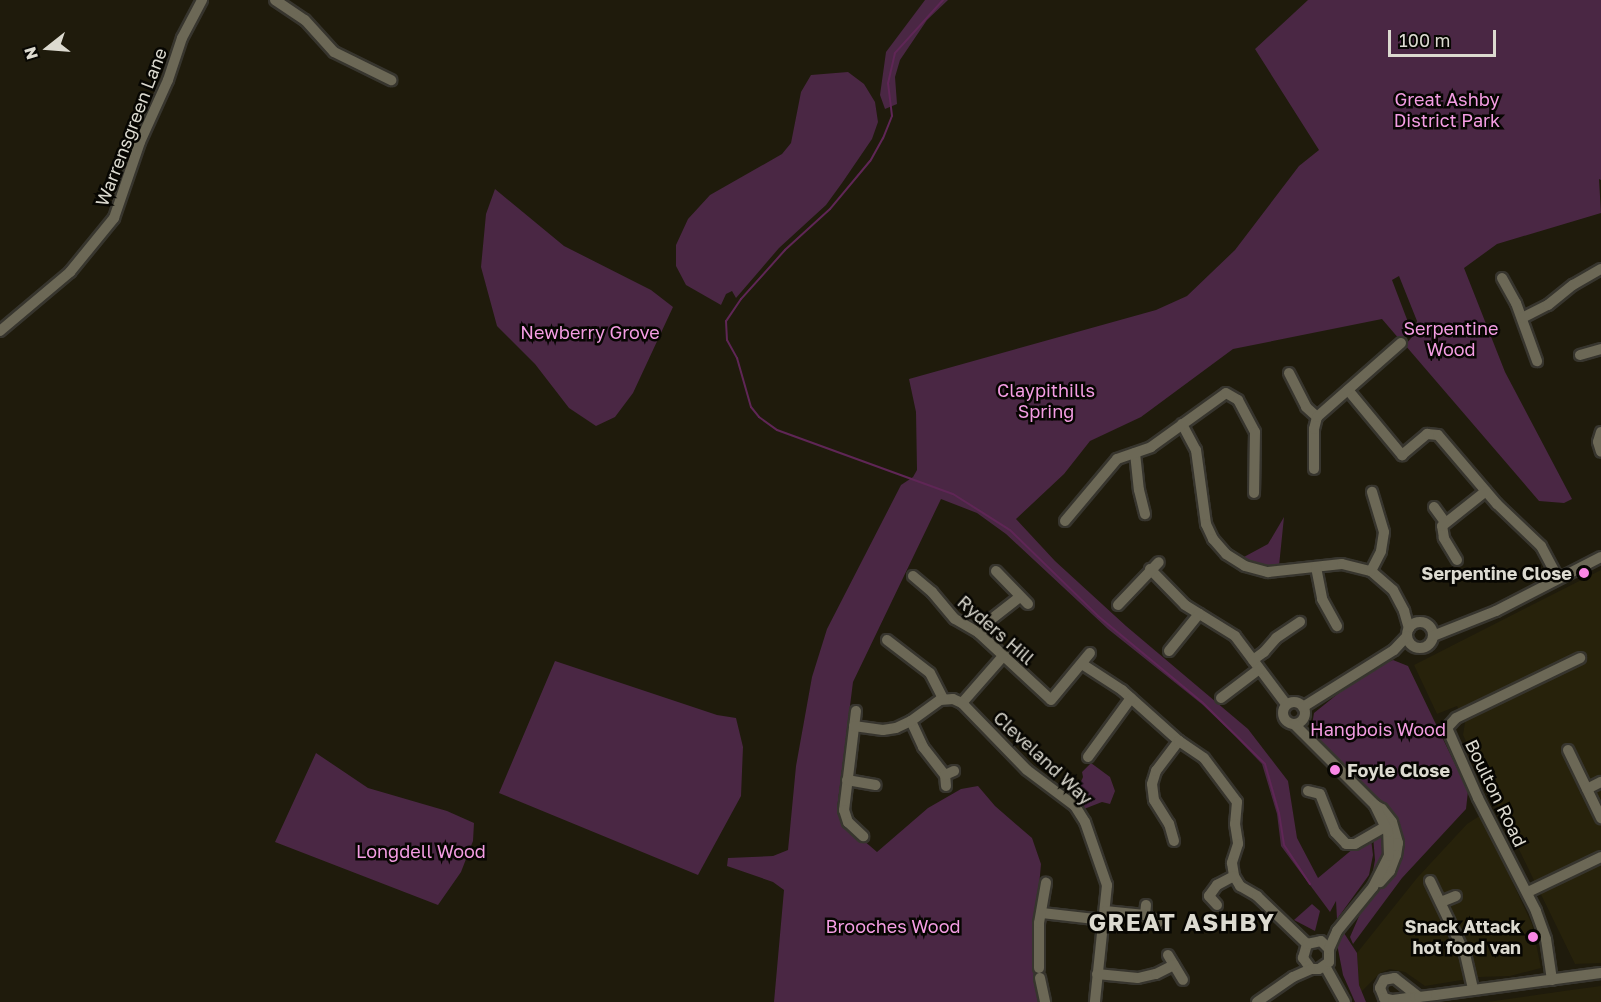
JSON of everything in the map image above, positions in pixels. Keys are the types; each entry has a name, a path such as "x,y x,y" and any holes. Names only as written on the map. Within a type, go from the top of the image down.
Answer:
{"street":[{"name":"Warrensgreen Lane","path":"0,331 70,272 114,218 140,142 168,80 182,38 202,0"},
{"path":"274,0 305,20 334,52 390,80"},
{"path":"1522,318 1548,305 1573,285 1601,268"},
{"path":"1502,278 1522,318 1537,361"},
{"path":"1314,469 1314,429 1317,417 1401,344"},
{"path":"1580,355 1601,349"},
{"path":"1289,373 1306,407 1317,417"},
{"path":"1348,390 1398,459 1423,436 1435,433 1486,491 1541,546 1558,578"},
{"path":"1065,521 1114,462 1151,447 1222,394 1236,397 1256,438 1254,493"},
{"path":"1182,424 1196,450 1206,524 1221,550 1245,566 1268,572 1342,564 1371,571 1388,584 1416,628 1433,636"},
{"path":"1601,432 1598,442 1601,452"},
{"path":"1135,453 1139,490 1146,514"},
{"path":"1457,560 1442,535 1445,522 1486,491"},
{"path":"1371,571 1381,551 1384,532 1372,492"},
{"path":"1434,507 1445,522"},
{"path":"1394,650 1427,646 1433,636 1496,611 1601,557"},
{"path":"1118,605 1155,566 1175,596 1198,614 1235,636 1286,704"},
{"path":"1316,567 1322,599 1336,626"},
{"path":"979,633 988,621 1024,601 996,571"},
{"name":"Ryders Hill","path":"913,576 932,592 955,619 979,633 1051,700 1090,653"},
{"path":"1169,651 1198,614"},
{"path":"1221,698 1256,665 1276,638 1300,622"},
{"path":"1303,707 1394,650 1416,628 1453,627"},
{"path":"1416,628 1416,647"},
{"path":"887,640 930,673 943,699"},
{"path":"854,726 890,729 911,721 943,699 953,699 962,703 1004,655"},
{"name":"Boulton Road","path":"1552,980 1546,939 1528,892 1478,798 1447,728 1456,718 1580,658"},
{"path":"1082,664 1131,698 1179,741 1204,758 1237,802 1235,824 1238,844 1232,863 1234,876 1240,886 1257,896 1311,943 1329,949"},
{"path":"1088,757 1131,698"},
{"path":"1286,704 1295,702 1303,707 1305,715 1297,723"},
{"name":"Cleveland Way","path":"962,703 1021,765 1081,813 1107,880 1095,1002"},
{"path":"1257,1002 1293,977 1325,966 1330,957 1329,949 1337,931 1372,887 1389,856 1389,824 1374,805 1306,736 1297,723 1283,718 1282,712 1286,704"},
{"path":"856,711 844,810 848,822 863,836"},
{"path":"911,721 928,754 949,777"},
{"path":"1174,841 1169,824 1154,800 1152,784 1156,771 1179,741"},
{"path":"1568,750 1601,818"},
{"path":"847,780 876,785"},
{"path":"1587,789 1601,782"},
{"path":"1308,791 1322,791 1335,832 1346,844 1355,844 1389,824"},
{"path":"1528,892 1601,857"},
{"path":"1217,905 1209,896 1217,885 1234,876"},
{"path":"1430,881 1465,954 1473,990"},
{"path":"1045,1002 1040,973 1042,913 1046,883"},
{"path":"1441,902 1455,896"},
{"path":"1042,913 1104,916 1146,910 1158,923"},
{"path":"1293,977 1311,943 1337,931"},
{"path":"1303,958 1311,969"},
{"path":"1097,974 1138,978 1156,974 1171,960 1182,980"},
{"path":"1325,966 1345,1002"},
{"path":"1419,997 1436,999 1473,990 1601,973"}],"shaded area":[{"path":"1601,570 1601,963 1575,964 1463,735 1465,722 1457,706 1437,714 1414,665"},
{"path":"1481,815 1532,924 1541,968 1510,976 1480,977 1425,986 1405,972 1390,969 1380,973 1361,992 1357,953 1417,878 1467,824"},
{"path":"1601,986 1601,1002 1487,1002 1571,990"}],"green space":[{"path":"925,0 948,0 927,20 900,60 895,77 897,104 885,109 880,95 886,52"},
{"path":"1308,0 1601,0 1601,180 1599,179 1601,213 1497,244 1464,268 1505,372 1572,499 1564,503 1539,501 1405,345 1412,337 1417,321 1399,276 1392,280 1408,322 1405,336 1400,340 1382,319 1233,349 1141,417 1090,441 1064,474 1016,519 1055,561 1126,626 1248,729 1288,781 1297,838 1318,878 1354,848 1371,839 1373,855 1369,875 1337,919 1336,901 1330,912 1281,846 1277,814 1262,764 1203,705 1108,629 1006,534 977,513 941,499 853,682 837,809 841,821 877,852 928,808 961,789 978,786 995,806 1032,838 1041,864 1035,931 1037,976 1042,1002 774,1002 784,890 773,882 727,866 728,858 773,856 788,850 796,766 812,677 827,629 901,485 913,477 917,470 916,412 909,379 1156,310 1187,296 1235,250 1299,166 1319,150 1255,49"},
{"path":"848,72 864,84 875,102 878,122 872,139 826,205 779,248 736,298 732,291 726,294 721,305 686,285 676,266 676,245 688,219 710,195 782,154 791,143 801,92 811,75"},
{"name":"Newberry Grove","path":"495,189 564,246 651,290 673,307 633,393 615,417 596,426 569,408 535,364 497,326 481,267 486,214"},
{"path":"1284,517 1279,566 1256,564 1242,558 1268,544"},
{"name":"Hangbois Wood","path":"1393,660 1408,666 1468,791 1466,809 1402,878 1353,944 1350,937 1363,907 1394,874 1402,859 1402,840 1317,747 1311,731 1314,713 1365,672"},
{"path":"555,661 717,715 736,718 743,747 741,796 698,875 499,793"},
{"name":"Longdell Wood","path":"316,753 368,788 447,811 474,823 473,841 461,872 438,905 275,842"},
{"path":"1091,763 1110,777 1115,791 1110,804 1102,802 1084,809 1074,797 1083,777 1082,772"},
{"path":"1380,835 1389,843 1375,878 1372,876 1375,860 1373,836"},
{"path":"1312,904 1320,911 1315,931 1294,920"},
{"path":"1342,930 1357,953 1359,985 1366,1002 1355,1002 1343,975 1337,944"}],"waterway":[{"path":"943,0 895,53 888,83 892,116 870,161 830,209 785,250 741,299 726,321 727,340 737,358 751,407 759,417 777,430 953,494 1010,530 1098,616 1203,703 1265,764 1279,813 1284,845 1310,884"}],"place":[{"name":"Serpentine Close","path":"1584,573"},
{"name":"Foyle Close","path":"1335,770"},
{"name":"Snack Attack hot food van","path":"1533,937"}],"district":[{"name":"GREAT ASHBY","path":"1182,922"}],"park label":[{"name":"Great Ashby District Park","path":"1447,110"},
{"name":"Serpentine Wood","path":"1451,339"},
{"name":"Claypithills Spring","path":"1046,401"},
{"name":"Brooches Wood","path":"893,926"}]}
